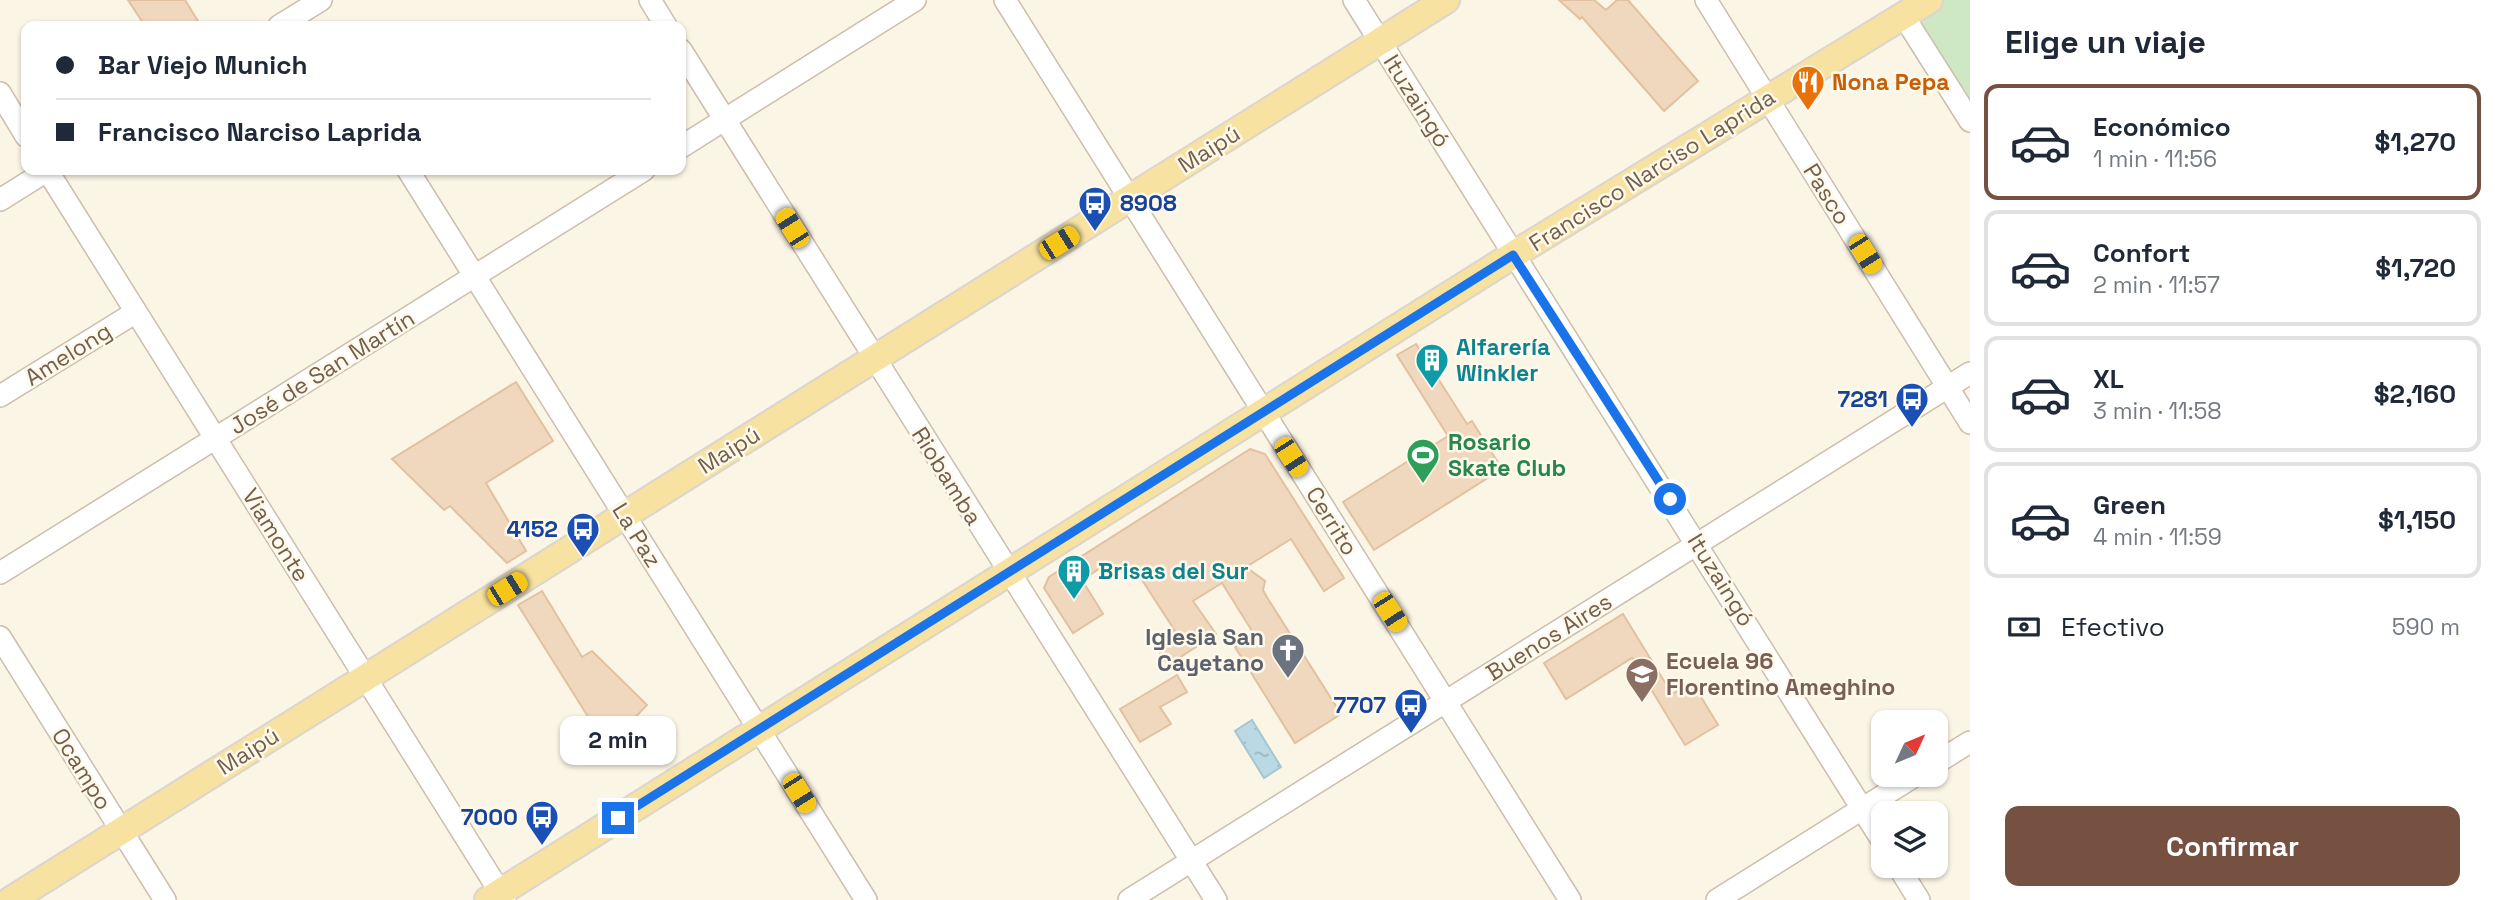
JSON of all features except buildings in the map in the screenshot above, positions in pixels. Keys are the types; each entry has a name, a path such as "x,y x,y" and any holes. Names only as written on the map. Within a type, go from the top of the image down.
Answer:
{"main road":[{"name":"Maipú","path":"11,900 1446,0"},
{"name":"Francisco Narciso Laprida","path":"498,897 759,729 1513,255 1928,0"}],"street":[{"path":"650,0 663,21"},
{"path":"686,144 915,0"},
{"name":"Cerrito","path":"1005,0 1570,900"},
{"name":"Ituzaingó","path":"1354,0 1871,823"},
{"name":"Pasco","path":"1706,0 1970,423"},
{"path":"288,21 311,9"},
{"path":"1903,16 1970,121"},
{"name":"Riobamba","path":"686,58 1216,900"},
{"path":"0,93 21,128"},
{"path":"0,200 40,175"},
{"name":"Viamonte","path":"51,175 366,678 498,897"},
{"name":"La Paz","path":"411,175 866,900"},
{"name":"José de San Martín","path":"0,573 636,175"},
{"name":"Amelong","path":"0,396 136,312"},
{"name":"Buenos Aires","path":"1129,900 1970,373"},
{"name":"Ocampo","path":"0,637 165,900"},
{"path":"1948,756 1970,742"},
{"path":"1717,900 1895,788"},
{"path":"1905,878 1919,900"}],"green space":[{"path":"1929,0 1970,0 1970,121 1903,16"}],"water":[{"path":"1252,720 1281,767 1264,778 1235,731"}],"place":[{"name":"Nona Pepa","path":"1808,112"},
{"name":"8908","path":"1095,233"},
{"name":"Alfarería Winkler","path":"1432,390"},
{"name":"7281","path":"1912,429"},
{"name":"Rosario Skate Club","path":"1423,485"},
{"name":"4152","path":"583,559"},
{"name":"Brisas del Sur","path":"1074,601"},
{"name":"Iglesia San Cayetano","path":"1288,680"},
{"name":"Ecuela 96 Florentino Ameghino","path":"1642,704"},
{"name":"7707","path":"1411,735"},
{"name":"7000","path":"542,847"}],"route":[{"path":"618,818 1513,255 1670,499"}]}
